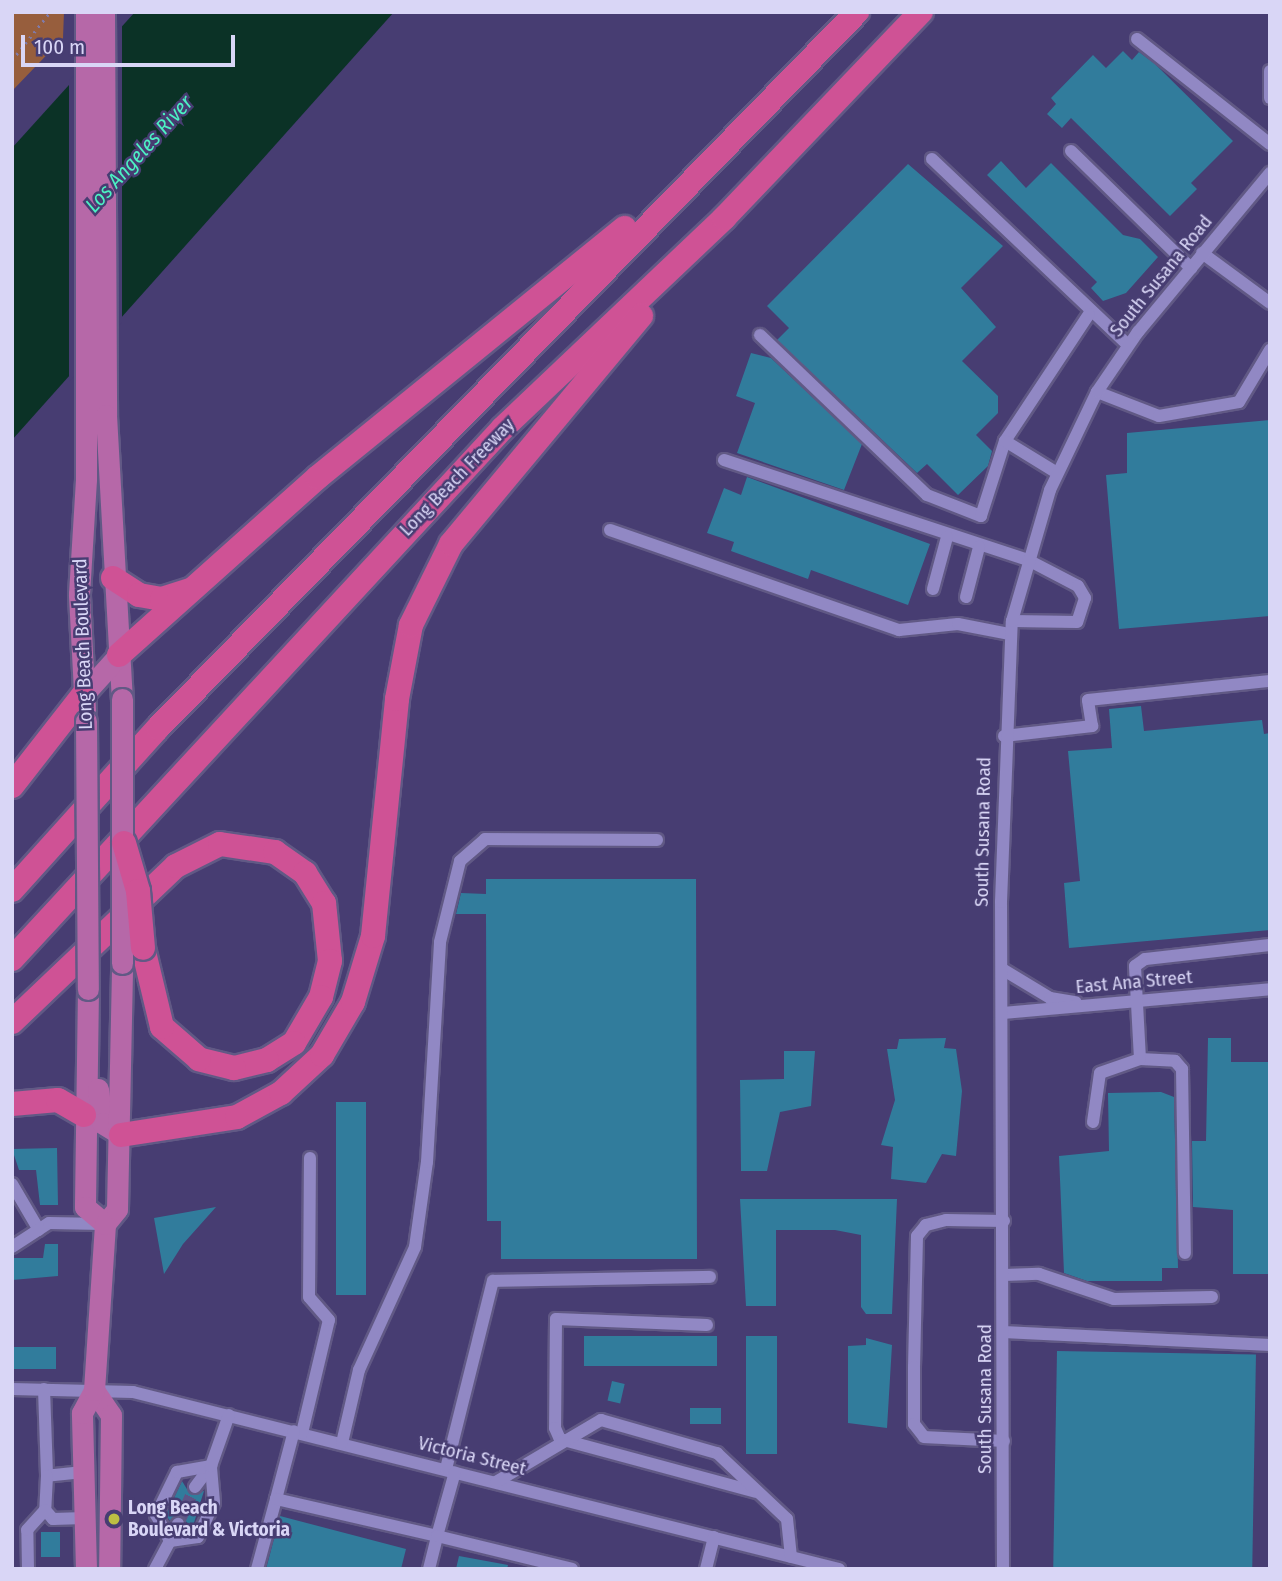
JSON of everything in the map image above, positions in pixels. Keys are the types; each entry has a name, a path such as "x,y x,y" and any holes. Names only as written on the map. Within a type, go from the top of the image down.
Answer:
{"highway":[{"name":"Long Beach Freeway","path":"12,890 158,728 722,147 857,12"},
{"name":"Long Beach Freeway","path":"12,959 503,428 724,218 921,12"},
{"path":"119,655 318,477 722,147"},
{"path":"121,1135 237,1117 281,1094 322,1055 353,1002 373,936 402,659 430,582 485,500 724,218"},
{"path":"113,578 139,595 162,599 199,586"},
{"path":"12,786 83,695"},
{"path":"12,1021 176,866 220,844 275,852 305,873 324,902 330,961 321,997 294,1043 267,1060 234,1068 199,1059 162,1027 143,948 138,891 124,843"},
{"path":"12,1104 58,1100 84,1115"}],"main road":[{"name":"Long Beach Boulevard","path":"86,12 96,415 122,699 124,843 121,1135 117,1209 104,1224 94,1390 82,1413 86,1569"},
{"name":"Long Beach Boulevard","path":"104,12 96,415 79,594 86,721 94,984 84,1115 85,1207 104,1224"},
{"path":"83,695 119,655"},
{"path":"94,984 99,1115 121,1135"},
{"path":"94,1390 111,1415 109,1569"}],"street":[{"path":"1137,39 1270,144"},
{"path":"1270,71 1270,98"},
{"path":"1071,151 1191,268"},
{"path":"932,159 1089,314 1128,345"},
{"name":"South Susana Road","path":"1003,1569 1002,969 1004,736 1011,627 1028,560 1057,473 1097,392 1128,345 1270,173"},
{"path":"1202,253 1270,303"},
{"path":"760,335 926,495 981,516 1005,441 1089,314"},
{"path":"1097,392 1159,416 1239,402 1270,350"},
{"path":"1005,441 1057,473"},
{"path":"610,530 899,630 958,624 1011,627 1077,622 1085,598 1078,586 1028,560 947,537 724,460"},
{"path":"933,589 947,537"},
{"path":"966,597 979,547"},
{"path":"1004,736 1092,726 1088,700 1270,681"},
{"path":"342,1443 359,1370 415,1247 427,1162 440,942 460,861 485,839 657,840"},
{"path":"1140,1059 1135,967 1145,960 1270,946"},
{"path":"1002,969 1050,998 1097,1005"},
{"name":"East Ana Street","path":"1003,1013 1270,989"},
{"path":"1093,1122 1100,1073 1140,1059 1175,1062 1182,1069 1185,1253"},
{"path":"257,1569 329,1320 309,1297 310,1158"},
{"path":"12,1184 39,1230"},
{"path":"1004,1221 946,1220 926,1225 917,1236 914,1424 939,1442 1004,1441"},
{"path":"12,1247 49,1223 104,1224"},
{"path":"1004,1275 1039,1274 1114,1299 1212,1297"},
{"path":"429,1569 492,1281 710,1277"},
{"path":"560,1440 556,1319 707,1325"},
{"path":"1004,1332 1270,1345"},
{"name":"Victoria Street","path":"12,1389 94,1390 229,1415 714,1537 791,1557 813,1566 839,1569"},
{"path":"27,1569 27,1530 44,1510 47,1476 44,1389"},
{"path":"195,1487 211,1466 229,1415"},
{"path":"496,1482 560,1440 601,1420 708,1447 787,1519 791,1557"},
{"path":"560,1440 756,1492"},
{"path":"170,1541 198,1536 214,1502 211,1466"},
{"path":"170,1541 156,1515 177,1472 211,1466"},
{"path":"47,1476 83,1472"},
{"path":"276,1499 572,1569"},
{"path":"44,1510 53,1519 84,1518"},
{"path":"155,1569 178,1524"},
{"path":"706,1569 714,1537"}],"path":[{"path":"12,60 50,12"}],"shaded area":[{"path":"12,12 64,12 63,38 12,91"}],"water":[{"name":"Los Angeles River","path":"135,12 394,12 12,440 12,148"}],"pier":[{"path":"122,22 122,322 69,382 69,81"}],"building":[{"path":"1123,51 1132,60 1139,52 1155,64 1233,141 1191,183 1197,189 1170,216 1071,118 1062,128 1047,114 1056,104 1051,98 1093,55 1106,68"},
{"path":"1001,161 1026,188 1051,163 1123,235 1140,239 1158,257 1126,293 1103,301 1091,288 1097,282 987,175"},
{"path":"908,164 1003,246 961,288 996,327 962,361 998,396 998,413 976,435 992,451 988,466 958,495 927,464 917,473 777,340 789,328 767,306"},
{"path":"751,353 771,358 862,444 844,490 737,453 755,403 736,396"},
{"path":"1270,420 1270,616 1119,629 1106,475 1127,473 1127,433"},
{"path":"747,477 930,544 908,605 811,570 808,579 731,551 734,542 707,533 724,488 741,495"},
{"path":"1141,706 1144,731 1262,720 1264,734 1270,733 1270,930 1069,948 1064,883 1080,881 1068,751 1112,748 1109,709"},
{"path":"486,879 696,879 697,1259 501,1259 501,1221 487,1221 486,914 456,914 461,893 486,894"},
{"path":"946,1038 944,1048 956,1049 962,1091 956,1156 942,1154 926,1183 891,1179 893,1147 881,1145 895,1100 887,1049 897,1049 899,1039"},
{"path":"1208,1038 1231,1038 1231,1062 1270,1062 1270,1274 1233,1274 1233,1210 1193,1207 1192,1141 1206,1141"},
{"path":"784,1051 815,1051 811,1106 780,1112 767,1171 741,1171 740,1080 784,1079"},
{"path":"1161,1092 1174,1097 1178,1268 1162,1268 1162,1281 1087,1281 1064,1273 1059,1156 1109,1151 1108,1093"},
{"path":"336,1102 366,1102 366,1295 336,1295"},
{"path":"57,1148 58,1205 40,1205 36,1170 19,1170 12,1149"},
{"path":"740,1199 897,1199 892,1314 866,1314 861,1307 861,1235 835,1230 776,1230 776,1306 746,1306"},
{"path":"216,1207 183,1244 164,1274 154,1218"},
{"path":"45,1244 58,1244 58,1276 12,1280 12,1258 43,1258"},
{"path":"584,1336 717,1336 717,1366 584,1366"},
{"path":"746,1336 777,1336 777,1454 746,1454"},
{"path":"866,1338 892,1345 887,1428 848,1423 848,1346 866,1345"},
{"path":"12,1347 56,1347 56,1369 12,1369"},
{"path":"1057,1351 1256,1354 1252,1569 1053,1569"},
{"path":"612,1381 625,1384 620,1403 608,1400"},
{"path":"690,1408 721,1408 721,1424 690,1424"},
{"path":"182,1481 190,1494 204,1491 192,1529 182,1516 170,1521 166,1515"},
{"path":"280,1516 406,1549 401,1569 266,1569"},
{"path":"41,1532 60,1532 60,1557 41,1557"},
{"path":"459,1556 508,1565 507,1569 456,1569"}],"tunnel":[{"path":"178,1524 195,1487"}],"place":[{"name":"Long Beach Boulevard & Victoria","path":"114,1519"}]}
